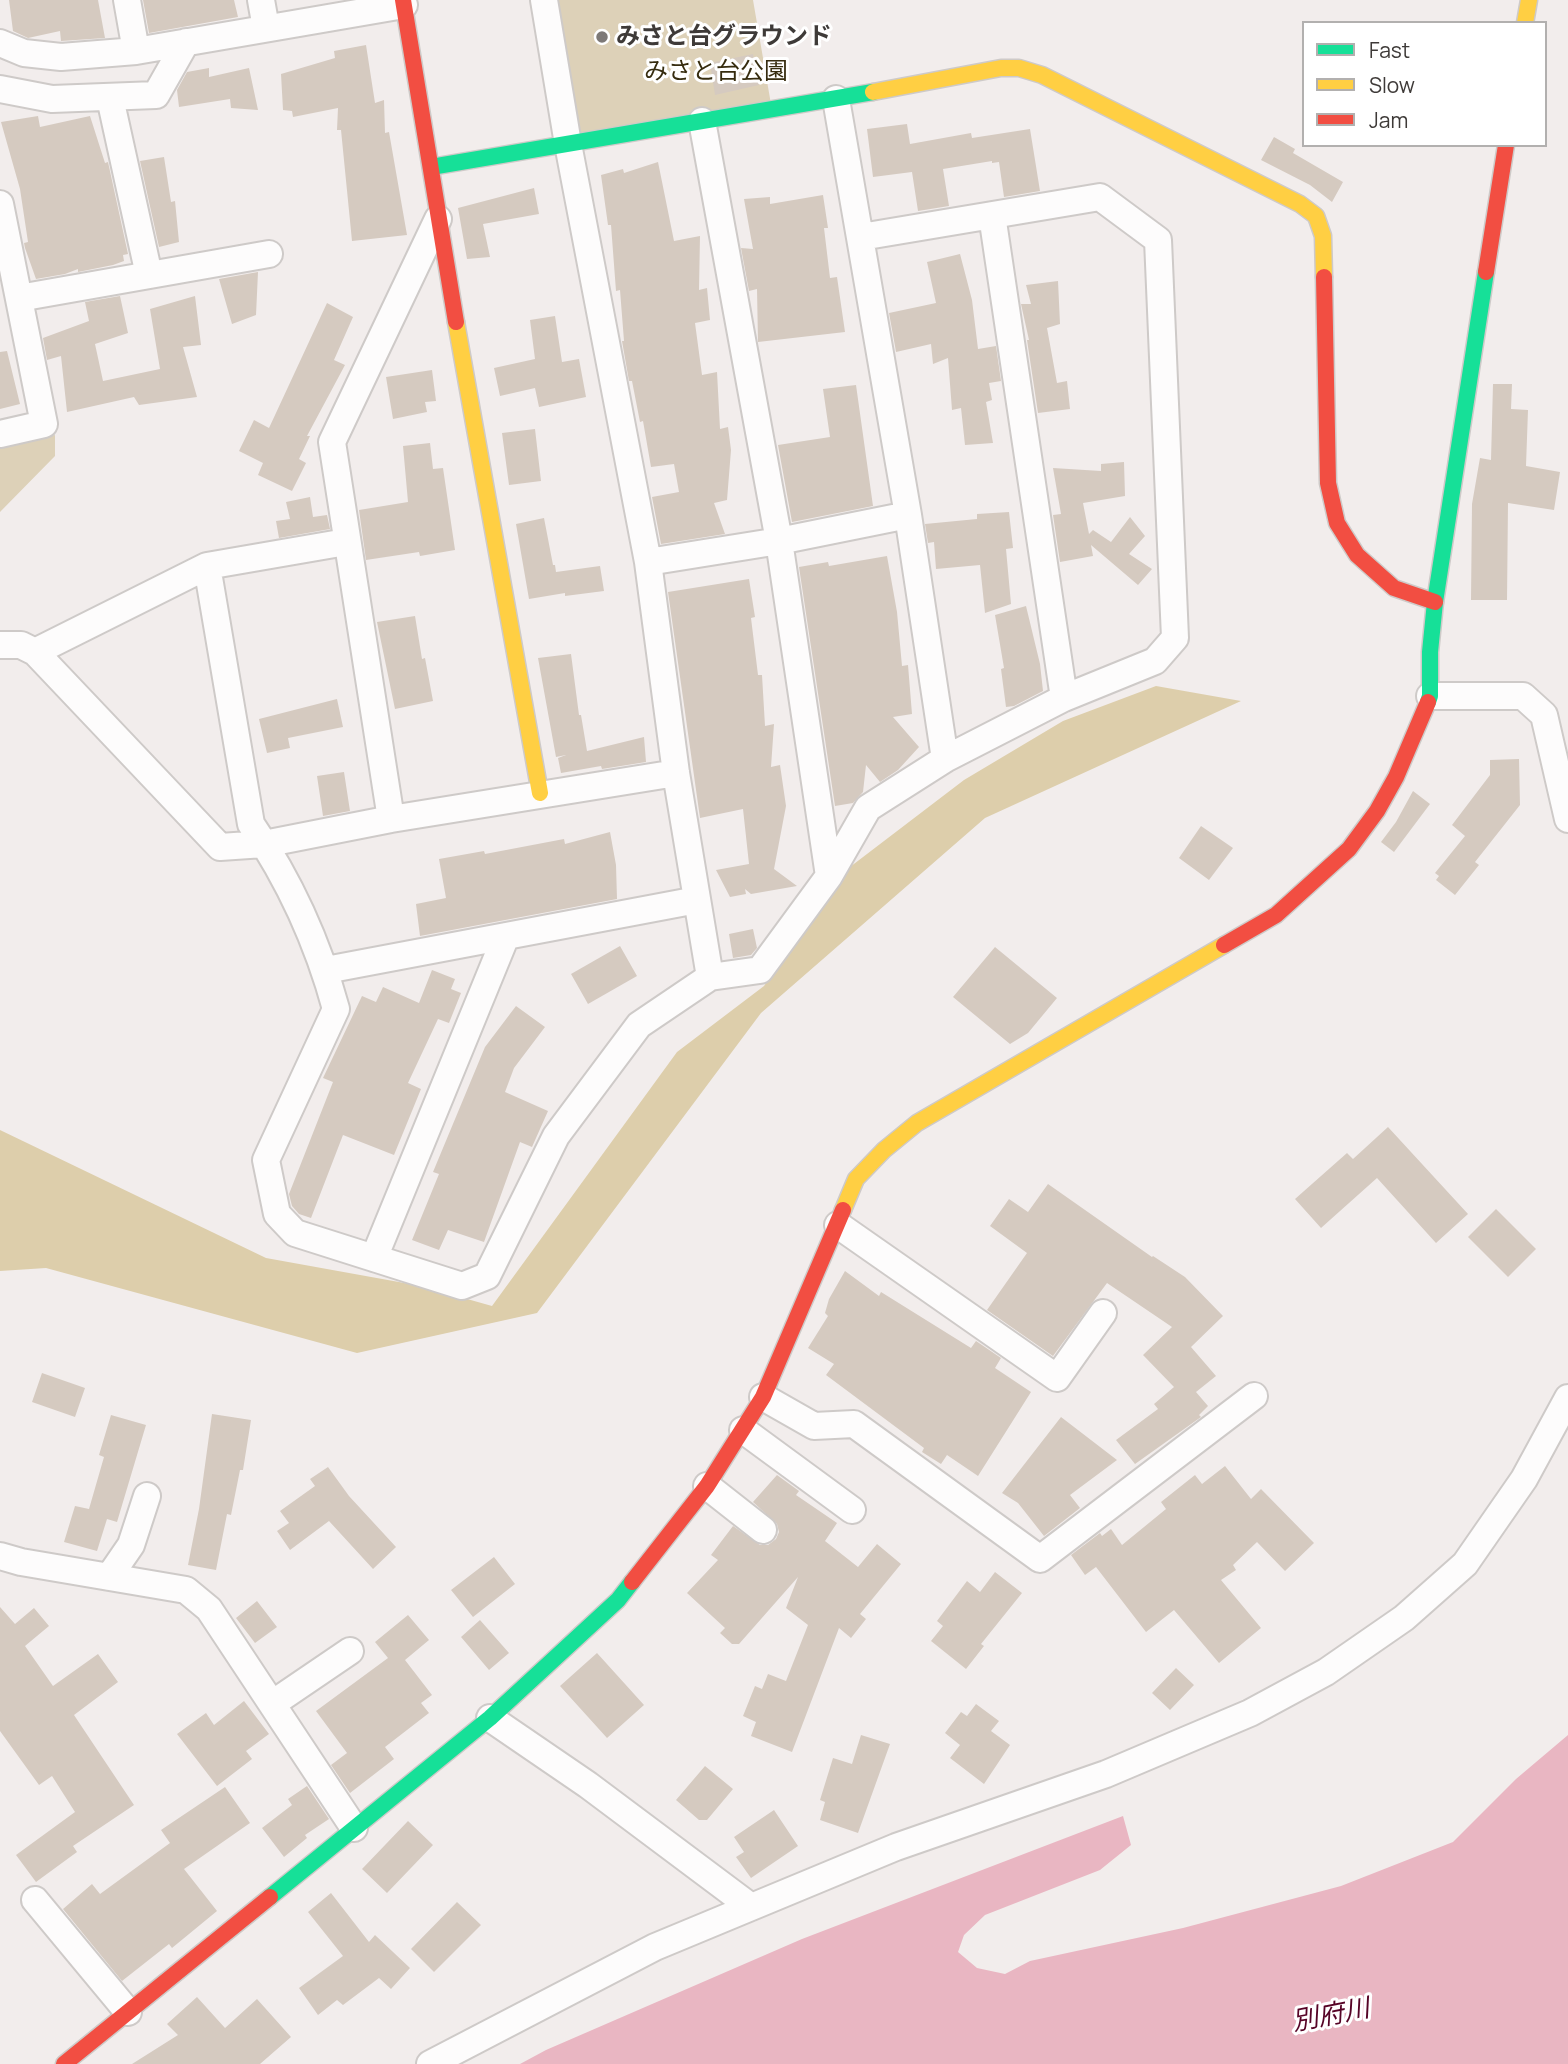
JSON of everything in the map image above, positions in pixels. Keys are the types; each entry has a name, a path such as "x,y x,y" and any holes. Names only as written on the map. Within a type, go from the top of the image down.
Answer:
{"street":[{"path":"127,0 136,51"},
{"path":"261,0 266,28"},
{"path":"544,0 568,144 648,562 676,773 710,977"},
{"path":"1525,21 1529,0"},
{"path":"0,43 24,52 61,57 136,51 404,3 438,219 540,793"},
{"path":"0,89 52,99 156,95 186,42"},
{"path":"431,167 836,99 1002,68 1018,68 1042,75 1300,204 1316,216 1322,236 1328,483 1337,523 1357,555 1394,588 1435,602"},
{"path":"110,97 149,275"},
{"path":"836,99 908,515 945,759"},
{"path":"702,121 779,541 829,876"},
{"path":"64,2064 490,1718 618,1600 707,1486 763,1397 856,1180 884,1150 917,1124 1276,915 1349,849 1377,811 1396,777 1430,696 1430,652 1435,602 1506,147"},
{"path":"207,566 251,824 304,916 326,970 336,1009 266,1160 277,1214 295,1233 462,1286 487,1276 556,1136 639,1025 710,977 760,970 829,876 868,808 945,759 1064,698 1155,661 1175,638 1158,240 1100,197 861,237"},
{"path":"0,204 44,424 0,434"},
{"path":"992,215 1064,698"},
{"path":"391,819 332,442 438,219"},
{"path":"19,299 269,254"},
{"path":"648,562 779,541 908,515"},
{"path":"34,652 207,566 346,542"},
{"path":"0,645 21,645 34,652 220,847 264,844 540,793 676,773"},
{"path":"1430,696 1523,696 1544,715 1568,819"},
{"path":"326,970 696,900"},
{"path":"374,1258 506,936"},
{"path":"838,1225 1057,1378 1103,1313"},
{"path":"763,1397 814,1426 854,1424 1040,1559 1254,1396"},
{"path":"430,2064 655,1947 896,1847 1106,1774 1250,1713 1326,1672 1404,1618 1465,1564 1524,1479 1568,1398"},
{"path":"743,1430 852,1510"},
{"path":"707,1486 763,1530"},
{"path":"109,1577 131,1545 147,1496"},
{"path":"0,1556 21,1562 186,1590 209,1609 354,1828"},
{"path":"272,1704 350,1651"},
{"path":"490,1718 587,1785 751,1907"},
{"path":"35,1900 128,2012"}],"green space":[{"name":"みさと台公園","path":"544,0 753,0 772,110 568,144"},
{"path":"55,435 55,456 0,512 0,446"}],"shaded area":[{"path":"1156,686 1241,701 985,818 761,1013 537,1313 357,1353 46,1268 0,1271 0,1130 266,1258 421,1286 492,1306 677,1052 764,986 846,870 964,780 1063,721"}],"water":[{"name":"別府川","path":"1568,1735 1568,2064 520,2064 546,2050 802,1939 1123,1816 1131,1845 1100,1870 985,1915 964,1935 958,1952 977,1968 1005,1974 1030,1961 1183,1928 1341,1886 1453,1842 1516,1779"}],"building":[{"path":"9,0 98,0 105,38 61,41 60,31 28,38 13,31"},
{"path":"143,0 234,0 238,17 149,33"},
{"path":"366,45 375,103 384,100 385,133 389,132 407,235 352,241 341,130 337,130 338,108 293,117 292,111 283,110 281,74 335,58 334,51"},
{"path":"753,54 759,85 715,95 710,63"},
{"path":"209,68 209,77 249,68 258,110 231,108 230,99 179,107 177,90 187,72"},
{"path":"38,116 40,127 90,116 105,163 108,162 128,254 123,255 124,261 36,279 25,248 24,243 28,242 20,189 1,122"},
{"path":"907,124 910,144 971,133 972,138 1030,129 1040,191 1004,197 999,162 943,169 949,206 918,211 912,172 873,177 867,129"},
{"path":"1274,137 1295,149 1293,153 1343,182 1332,202 1310,185 1261,160"},
{"path":"164,157 171,202 175,201 179,242 159,247 140,161"},
{"path":"658,162 674,241 700,236 699,290 707,288 710,320 695,323 702,375 717,372 720,429 728,427 731,450 727,500 714,503 725,534 661,544 652,497 679,492 674,464 651,467 643,421 640,422 632,381 629,381 622,341 620,290 616,291 611,225 608,225 601,175 623,169 624,173"},
{"path":"534,188 539,214 483,224 490,257 467,259 458,208"},
{"path":"823,195 828,228 824,228 830,278 837,277 845,332 758,342 757,289 749,291 741,248 753,249 744,199 770,197 770,204"},
{"path":"960,254 972,300 978,349 996,346 1001,381 989,383 992,400 986,402 993,443 965,445 961,408 952,410 948,358 933,364 931,344 896,352 889,313 936,303 927,262"},
{"path":"258,272 256,315 232,324 219,279"},
{"path":"1058,281 1060,324 1047,328 1057,383 1067,381 1070,409 1038,413 1029,340 1021,304 1031,304 1026,285"},
{"path":"120,296 128,333 95,344 103,381 160,369 150,309 195,296 201,345 183,347 197,397 139,405 134,397 67,412 61,356 47,360 43,338 89,321 85,302"},
{"path":"327,303 353,317 334,360 345,365 307,436 310,436 299,459 306,463 292,491 258,475 263,463 239,451 254,420 269,428"},
{"path":"555,316 562,362 579,359 586,397 539,407 535,388 500,396 494,368 535,359 530,320"},
{"path":"7,351 20,404 0,409 0,352"},
{"path":"432,370 436,401 425,402 427,412 393,419 386,377"},
{"path":"1493,384 1512,384 1511,409 1528,410 1526,466 1560,472 1554,510 1508,503 1507,600 1471,600 1472,504 1480,458 1491,460"},
{"path":"856,385 873,506 792,522 778,445 830,437 823,389"},
{"path":"535,429 541,481 509,485 502,433"},
{"path":"430,443 433,469 443,468 455,550 366,560 359,510 408,502 403,446"},
{"path":"1124,462 1125,496 1083,503 1089,534 1093,530 1111,542 1130,517 1145,536 1129,554 1152,569 1138,585 1091,545 1093,556 1060,562 1053,515 1061,514 1053,468 1101,471 1101,464"},
{"path":"310,497 313,517 327,515 330,529 279,538 276,521 290,519 286,502"},
{"path":"1009,512 1013,548 1006,549 1011,604 985,613 980,565 936,569 934,542 928,543 925,524 977,519 977,514"},
{"path":"544,518 556,572 600,566 604,591 565,596 565,593 529,599 516,524"},
{"path":"887,556 897,612 902,666 908,665 912,714 893,717 919,747 898,770 880,782 866,765 863,792 853,803 835,806 799,567 828,562 829,566"},
{"path":"749,579 755,617 751,618 758,675 762,675 765,726 774,724 771,767 780,765 786,806 774,869 797,886 751,894 745,889 746,894 730,897 716,870 749,864 743,809 700,818 668,592"},
{"path":"1026,606 1040,664 1043,691 1014,706 1006,707 1001,669 1004,668 995,615"},
{"path":"415,616 433,701 395,709 377,622"},
{"path":"571,654 587,751 644,737 646,762 561,773 558,758 566,755 556,757 538,658"},
{"path":"337,699 343,727 288,738 290,748 267,753 259,719"},
{"path":"1519,759 1520,805 1475,862 1479,865 1455,895 1436,880 1439,876 1435,873 1465,836 1452,825 1490,775 1490,760"},
{"path":"344,772 350,811 323,816 317,776"},
{"path":"1413,791 1430,804 1394,852 1381,842"},
{"path":"1201,826 1233,848 1209,880 1179,858"},
{"path":"610,832 616,865 617,899 420,936 416,904 446,898 439,859 484,851 485,854 564,839 565,844"},
{"path":"753,929 757,948 751,955 733,958 729,934"},
{"path":"620,946 637,976 588,1004 571,974"},
{"path":"995,947 1057,998 1028,1033 1010,1044 953,997"},
{"path":"432,970 455,979 451,989 461,993 449,1023 438,1019 408,1083 421,1089 394,1155 343,1135 311,1218 299,1214 292,1206 289,1194 333,1082 323,1078 362,996 376,1002 383,987 419,1003"},
{"path":"516,1006 545,1027 514,1068 505,1092 548,1111 532,1147 520,1142 484,1242 448,1230 439,1250 412,1240 439,1174 433,1172 485,1047"},
{"path":"1388,1127 1468,1214 1436,1243 1377,1178 1321,1228 1295,1199 1347,1153 1353,1159"},
{"path":"1048,1184 1185,1277 1223,1316 1191,1347 1216,1376 1196,1392 1208,1406 1199,1415 1201,1417 1135,1464 1116,1440 1158,1409 1154,1404 1174,1387 1143,1355 1172,1327 1107,1283 1053,1356 987,1310 1027,1253 990,1226 1009,1199 1028,1212"},
{"path":"1496,1209 1536,1249 1508,1277 1468,1237"},
{"path":"845,1271 879,1296 881,1292 971,1348 976,1341 1001,1358 995,1368 1031,1392 978,1476 947,1455 941,1464 922,1452 924,1448 826,1375 834,1364 808,1348 828,1316 825,1313 829,1299"},
{"path":"42,1373 85,1388 75,1417 32,1402"},
{"path":"212,1414 251,1420 243,1470 240,1470 231,1515 227,1514 216,1570 188,1565"},
{"path":"111,1415 146,1425 117,1522 107,1519 97,1551 64,1542 75,1506 89,1509 104,1457 99,1455"},
{"path":"1061,1417 1117,1460 1070,1495 1080,1508 1044,1536 1018,1503 1002,1493"},
{"path":"1225,1466 1251,1499 1261,1489 1314,1543 1285,1571 1257,1542 1233,1565 1236,1570 1221,1580 1261,1628 1219,1663 1174,1610 1146,1632 1096,1567 1085,1575 1071,1555 1100,1533 1102,1536 1111,1529 1122,1545 1166,1509 1161,1502 1195,1475 1202,1484"},
{"path":"328,1467 349,1496 396,1547 373,1569 329,1521 290,1550 277,1531 289,1523 280,1511 315,1486 310,1479"},
{"path":"777,1475 799,1491 796,1495 837,1523 825,1541 858,1567 877,1544 901,1564 860,1614 866,1619 851,1638 839,1628 792,1752 751,1736 756,1722 743,1716 755,1686 762,1689 768,1674 786,1681 808,1625 786,1608 798,1577 739,1644 732,1644 720,1633 725,1628 687,1593 718,1560 711,1555 733,1526 760,1545 768,1545 776,1539 779,1532 777,1524 753,1502"},
{"path":"494,1557 515,1584 473,1617 451,1590"},
{"path":"995,1572 1022,1593 981,1644 984,1646 966,1669 931,1641 943,1626 937,1621 967,1581 980,1592"},
{"path":"257,1601 277,1627 255,1643 236,1618"},
{"path":"0,1607 15,1624 34,1608 49,1626 25,1646 53,1686 98,1654 118,1682 74,1715 134,1805 73,1846 77,1852 36,1882 16,1855 75,1812 52,1776 39,1785 0,1731"},
{"path":"408,1615 429,1640 405,1660 432,1695 421,1703 429,1713 385,1747 394,1759 350,1793 331,1765 347,1753 316,1711 388,1658 375,1642"},
{"path":"480,1620 509,1653 489,1670 461,1637"},
{"path":"597,1653 644,1705 607,1738 560,1686"},
{"path":"1176,1668 1194,1685 1170,1710 1152,1693"},
{"path":"244,1701 269,1734 246,1751 252,1759 217,1786 177,1734 206,1713 214,1725"},
{"path":"976,1704 999,1721 991,1731 1010,1745 984,1784 950,1758 960,1745 945,1733 961,1712 967,1716"},
{"path":"861,1735 890,1744 858,1833 820,1820 825,1802 820,1800 833,1758 852,1764"},
{"path":"705,1766 733,1789 707,1820 699,1820 676,1800"},
{"path":"307,1786 329,1819 305,1835 307,1838 284,1857 262,1828 292,1805 288,1799"},
{"path":"225,1787 250,1823 184,1869 217,1911 172,1948 169,1944 122,1981 63,1909 92,1884 100,1894 170,1843 161,1830"},
{"path":"774,1810 798,1846 751,1878 736,1857 744,1852 734,1837"},
{"path":"408,1821 433,1845 387,1893 362,1869"},
{"path":"331,1893 369,1942 375,1935 410,1968 391,1989 379,1978 343,2005 337,2000 318,2015 299,1988 343,1956 308,1912"},
{"path":"457,1902 481,1925 434,1972 411,1949"},
{"path":"197,1997 225,2028 257,1999 291,2037 260,2064 132,2064 178,2035 167,2024"}],"traffic: fast":[{"path":"431,167 873,92"},
{"path":"1428,702 1435,602 1486,272"},
{"path":"270,1897 490,1718 618,1600 632,1582"}],"traffic: slow":[{"path":"1525,21 1529,0"},
{"path":"873,92 1001,68 1019,68 1042,75 1300,204 1316,216 1323,236 1324,277"},
{"path":"456,322 540,793"},
{"path":"843,1210 856,1179 884,1150 917,1123 1224,945"}],"traffic: jam":[{"path":"403,0 456,322"},
{"path":"1486,272 1506,147"},
{"path":"1324,277 1328,483 1337,523 1357,555 1394,588 1435,602"},
{"path":"1224,945 1276,915 1349,849 1377,811 1396,777 1428,702"},
{"path":"632,1582 707,1486 763,1397 843,1210"},
{"path":"64,2064 270,1897"}],"place":[{"name":"みさと台グラウンド","path":"602,37"}]}
